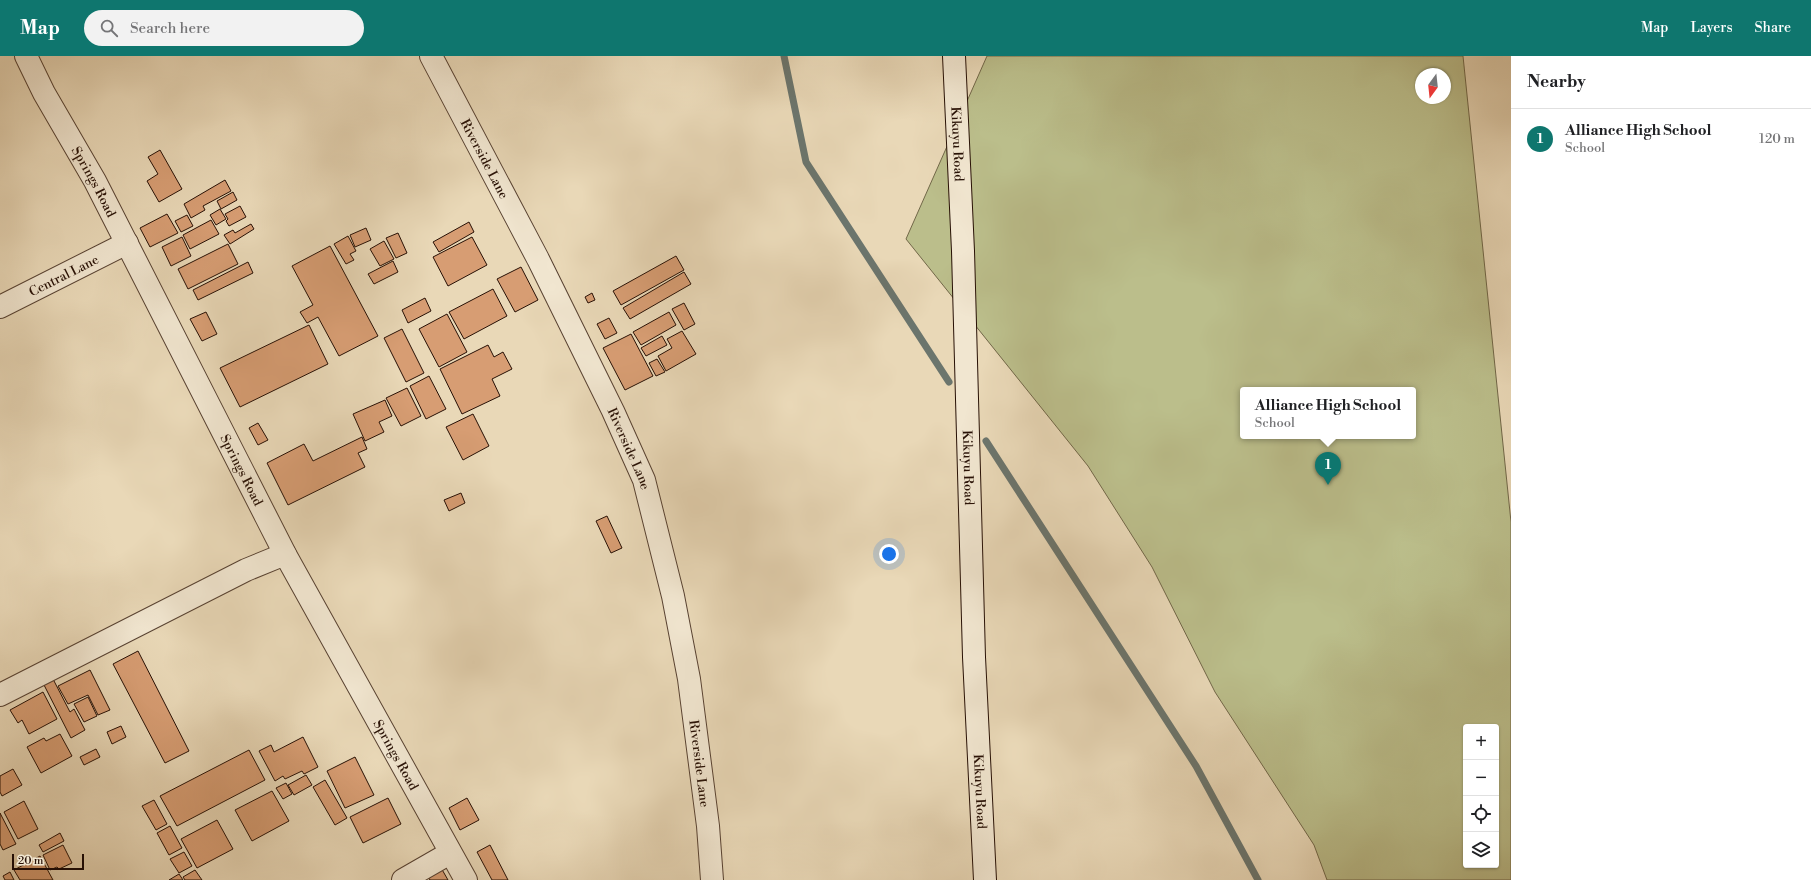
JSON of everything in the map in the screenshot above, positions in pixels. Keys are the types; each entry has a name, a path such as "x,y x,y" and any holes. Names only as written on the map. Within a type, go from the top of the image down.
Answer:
{"street":[{"name":"Springs Road","path":"26,56 44,93 95,181 285,554 466,880"},
{"name":"Riverside Lane","path":"430,56 538,259 613,411 644,480 673,596 689,679 708,826 712,880"},
{"name":"Kikuyu Road","path":"954,56 963,251 974,658 985,880"},
{"name":"Central Lane","path":"0,306 127,243"},
{"path":"0,695 246,570 285,554"},
{"path":"403,880 450,853"}],"green space":[{"path":"987,56 1463,56 1511,522 1511,880 1327,880 1314,845 1215,692 1152,567 1088,466 906,239"}],"building":[{"path":"160,150 182,189 159,202 147,181 158,174 148,157"},
{"path":"225,180 231,191 203,206 205,210 191,218 184,204"},
{"path":"233,192 237,200 221,209 217,201"},
{"path":"240,206 246,217 229,226 226,221 228,219 225,214"},
{"path":"220,209 226,219 216,225 210,215"},
{"path":"167,214 178,233 150,247 140,228"},
{"path":"187,215 193,226 181,232 175,221"},
{"path":"211,220 219,234 190,249 183,235"},
{"path":"469,222 474,232 439,252 433,242"},
{"path":"251,224 254,229 230,244 224,235 233,230 235,233"},
{"path":"366,228 371,240 355,247 350,235"},
{"path":"398,233 407,253 396,258 386,238"},
{"path":"348,236 356,251 350,254 354,260 346,264 334,244"},
{"path":"182,237 191,256 171,266 162,247"},
{"path":"472,237 487,265 448,286 433,257"},
{"path":"384,241 394,259 380,266 370,249"},
{"path":"228,244 238,264 188,289 178,269"},
{"path":"330,246 378,336 339,356 318,317 307,323 300,312 313,305 292,266"},
{"path":"676,256 684,270 621,305 613,291"},
{"path":"393,261 398,272 374,284 368,274"},
{"path":"248,262 253,273 198,300 193,290"},
{"path":"521,267 538,300 515,312 497,279"},
{"path":"684,272 691,284 630,319 623,308"},
{"path":"493,289 507,316 464,339 449,312"},
{"path":"592,293 595,300 588,303 585,297"},
{"path":"425,298 431,311 408,323 402,310"},
{"path":"684,303 695,324 684,330 672,309"},
{"path":"206,312 217,334 202,341 190,319"},
{"path":"669,312 676,325 641,345 633,332"},
{"path":"447,314 467,352 439,367 419,329"},
{"path":"609,318 617,333 605,339 597,324"},
{"path":"309,325 328,364 240,407 220,368"},
{"path":"402,329 424,373 406,382 384,338"},
{"path":"682,331 696,354 666,371 658,356 672,348 667,339"},
{"path":"631,334 653,376 625,390 603,348"},
{"path":"662,336 667,345 646,356 641,348"},
{"path":"488,345 494,357 503,352 512,369 492,379 500,396 462,414 440,369"},
{"path":"657,359 665,372 656,376 649,363"},
{"path":"429,376 446,409 426,419 410,386"},
{"path":"407,388 421,416 401,426 386,398"},
{"path":"385,400 392,416 379,422 384,432 365,441 353,414"},
{"path":"473,414 489,446 463,460 446,427"},
{"path":"258,423 268,440 258,445 249,428"},
{"path":"362,437 367,449 358,453 365,467 288,505 267,463 304,444 313,461"},
{"path":"461,493 465,503 449,511 444,500"},
{"path":"607,516 622,548 611,553 596,521"},
{"path":"138,651 189,751 165,763 113,664"},
{"path":"90,670 110,710 98,715 88,695 68,704 58,686"},
{"path":"53,679 70,712 74,709 85,730 71,738 43,683"},
{"path":"43,692 57,719 29,734 22,720 18,723 10,710"},
{"path":"88,697 97,716 84,722 74,704"},
{"path":"121,726 126,737 112,744 107,732"},
{"path":"60,734 72,756 41,773 27,747 44,738 46,741"},
{"path":"303,737 318,767 304,774 302,771 285,779 283,776 275,781 259,751 271,745 274,752"},
{"path":"96,749 100,757 84,765 80,757"},
{"path":"249,750 265,780 177,826 160,796"},
{"path":"355,757 374,795 345,808 327,771"},
{"path":"13,769 22,785 2,796 0,792 0,776"},
{"path":"306,775 312,785 294,795 288,785"},
{"path":"325,780 347,818 335,825 313,787"},
{"path":"286,783 292,794 283,799 276,788"},
{"path":"272,791 289,821 252,841 235,810"},
{"path":"388,798 401,824 363,843 350,817"},
{"path":"467,798 479,820 460,830 449,808"},
{"path":"154,800 167,824 156,830 142,806"},
{"path":"24,801 38,829 18,839 4,812"},
{"path":"0,813 16,844 3,850 0,844"},
{"path":"217,820 233,849 197,868 181,839"},
{"path":"170,826 182,848 169,855 157,833"},
{"path":"60,833 64,841 43,852 39,845"},
{"path":"63,845 72,863 59,869 57,867 50,870 43,855"},
{"path":"490,845 508,880 492,880 477,852"},
{"path":"184,852 192,866 179,873 170,859"},
{"path":"40,856 53,880 20,880 14,870"},
{"path":"440,866 448,880 430,880 426,874"},
{"path":"195,870 202,880 185,880 183,877"},
{"path":"10,872 14,880 5,880 3,876"},
{"path":"179,874 183,880 169,880"}],"waterway":[{"path":"784,56 806,162 949,382"},
{"path":"986,441 1196,766 1258,880"}],"place":[{"name":"Alliance High School","path":"1328,485"}]}
